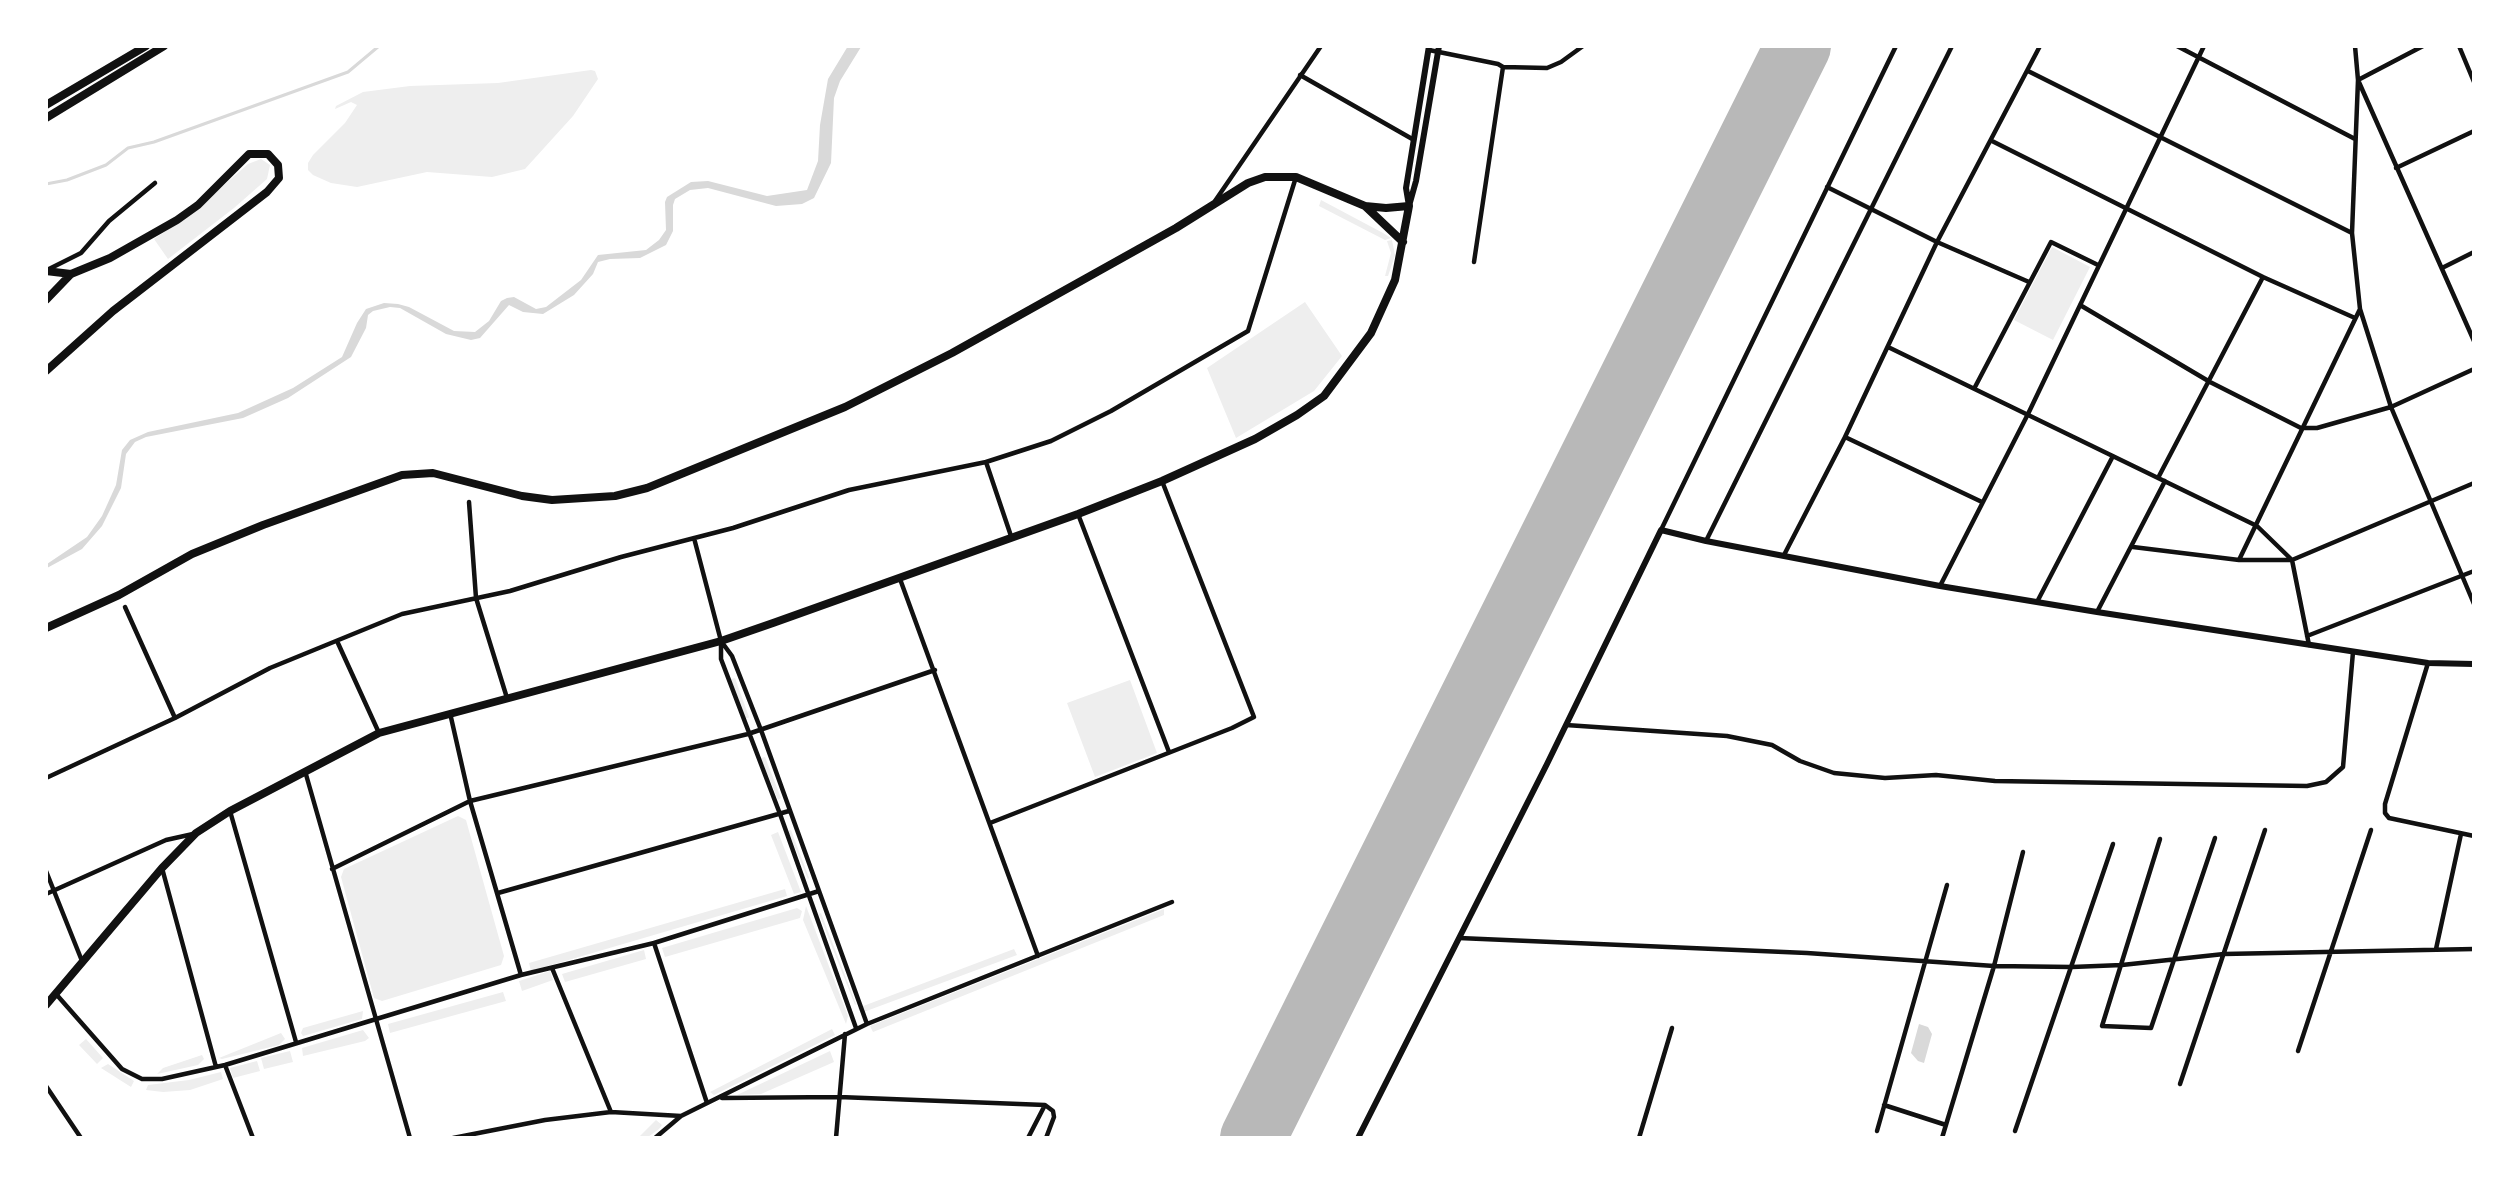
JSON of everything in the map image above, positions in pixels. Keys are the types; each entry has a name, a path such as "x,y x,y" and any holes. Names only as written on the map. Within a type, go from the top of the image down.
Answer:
{"highway":[{"path":"46,105 146,46"},
{"path":"46,118 164,46"},
{"path":"46,300 71,274 110,258 177,220 198,205 249,154 268,154 278,165 279,178 267,192 113,311 46,371"},
{"path":"46,628 119,595 192,554 263,525 402,475 433,473 522,496 552,500 615,496 647,488 845,407 952,353 1176,228 1213,204 1265,177 1296,177 1365,206 1386,208 1409,206 1395,280 1371,333 1324,396 1297,415 1255,439 1162,481 900,579 722,641 379,733 231,811 196,833 162,868 46,1005"},
{"path":"1365,206 1403,242"},
{"path":"46,271 71,274"}],"street":[{"path":"1213,204 1321,46"},
{"path":"1409,206 1406,188 1429,48 1498,63 1503,67 1547,68 1561,62 1583,46"},
{"path":"1358,1137 1566,725 1896,46"},
{"path":"1706,541 1952,46"},
{"path":"1784,555 1845,437 1937,242 2040,46"},
{"path":"2177,46 2355,139"},
{"path":"1940,586 2028,414 2204,46"},
{"path":"2355,46 2358,80 2352,233 2360,309 2391,407 2428,501 2474,604"},
{"path":"2358,80 2423,46"},
{"path":"2459,46 2474,82"},
{"path":"1409,206 1413,197 1439,49"},
{"path":"1474,262 1503,67"},
{"path":"2028,71 2162,135 2352,233"},
{"path":"1300,75 1414,140"},
{"path":"2358,80 2474,341"},
{"path":"2396,168 2474,131"},
{"path":"1992,141 2264,277 2355,318"},
{"path":"46,778 175,718 270,668 402,614 510,591 881,481 986,462 1051,441 1112,411 1248,331 1296,177"},
{"path":"46,271 81,253 109,221 156,183"},
{"path":"1827,187 1937,242 2029,282"},
{"path":"1975,387 2051,242 2098,265"},
{"path":"2442,268 2474,252"},
{"path":"2158,478 2264,277"},
{"path":"2080,305 2210,382 2301,428 2317,428 2391,407 2474,369"},
{"path":"2239,560 2360,309"},
{"path":"1888,347 1975,387 2257,526 2292,560 2309,645"},
{"path":"1845,437 1982,502"},
{"path":"2037,602 2113,456"},
{"path":"986,462 1011,536"},
{"path":"990,823 1254,717 1162,481"},
{"path":"2097,612 2133,547 2165,481"},
{"path":"2133,547 2239,560 2292,560 2474,483"},
{"path":"469,502 476,598 507,700"},
{"path":"1078,514 1169,752"},
{"path":"1661,530 1706,541 1940,586 2097,612 2428,663 2474,664"},
{"path":"694,538 722,641 721,659 780,814 856,1028"},
{"path":"2307,636 2474,571"},
{"path":"900,579 1038,956"},
{"path":"125,607 175,718"},
{"path":"337,641 379,733"},
{"path":"722,641 732,656 761,730 867,1024"},
{"path":"1566,725 1727,736 1772,745 1800,761 1834,773 1884,778 1936,775 1995,781 2307,786 2326,782 2343,767 2354,652"},
{"path":"2428,663 2385,804 2385,813 2389,818 2474,836"},
{"path":"332,869 470,801 748,734 935,670"},
{"path":"450,713 470,801 522,975"},
{"path":"305,771 410,1137"},
{"path":"231,811 296,1042"},
{"path":"498,893 789,811"},
{"path":"2180,1084 2265,830"},
{"path":"2298,1051 2371,830"},
{"path":"46,894 166,840 196,833"},
{"path":"2436,950 2462,834"},
{"path":"2160,838 2102,1026 2151,1028 2216,838"},
{"path":"2014,1131 2113,844"},
{"path":"1942,1137 1994,966 2023,852"},
{"path":"162,868 216,1067"},
{"path":"46,871 82,961"},
{"path":"1877,1131 1923,960 1947,885"},
{"path":"56,994 122,1069 142,1079 162,1080 225,1065 522,975 654,943 819,891"},
{"path":"655,1137 681,1116 856,1028 1172,902"},
{"path":"1459,938 1923,960 1994,966 2072,967 2122,965 2224,954 2474,949"},
{"path":"654,943 706,1103"},
{"path":"552,968 611,1112"},
{"path":"1639,1137 1672,1028"},
{"path":"836,1137 845,1034"},
{"path":"225,1065 253,1137"},
{"path":"46,1086 81,1137"},
{"path":"719,1098 839,1097 1045,1105 1054,1114 1046,1137"},
{"path":"1028,1137 1045,1105"},
{"path":"1884,1105 1946,1125"},
{"path":"453,1137 545,1120 611,1112 681,1116"}],"shaded area":[{"path":"848,46 861,47 840,81 834,98 831,163 814,198 802,204 776,206 708,188 690,190 675,199 673,231 666,245 640,258 610,259 598,262 593,274 574,295 543,314 523,312 509,305 480,338 471,340 446,334 400,308 390,307 373,311 368,315 366,328 351,357 288,398 243,418 146,437 135,442 126,454 121,488 102,526 82,549 47,568 47,564 87,537 102,516 116,485 122,450 130,440 148,432 238,413 293,388 342,357 366,309 384,303 398,304 409,307 454,331 475,332 489,321 501,301 507,298 514,297 536,309 546,307 581,280 598,255 646,250 659,240 666,230 665,202 667,197 691,182 708,181 767,196 807,190 818,161 820,125 828,79"},
{"path":"595,71 598,79 573,116 525,169 492,177 427,172 357,187 331,183 313,175 308,170 308,163 313,155 345,123 357,105 351,102 335,109 336,106 363,92 410,86 498,83"},
{"path":"261,159 270,165 267,179 234,208 168,259 154,239 191,214 248,164"},
{"path":"1321,200 1391,238 1385,240 1319,206"},
{"path":"1392,240 1395,255 1388,276 1385,276 1391,253 1387,241"},
{"path":"2052,247 2090,267 2053,340 2014,320"},
{"path":"1305,302 1342,356 1314,391 1236,438 1207,368"},
{"path":"735,678 748,718 745,718 731,679"},
{"path":"1130,680 1157,753 1095,777 1067,703"},
{"path":"765,757 781,798 778,800 761,758"},
{"path":"458,816 466,820 504,956 501,965 382,1001 374,998 341,877 344,869"},
{"path":"791,830 809,878 808,879 788,831"},
{"path":"778,832 801,892 794,894 771,835"},
{"path":"785,889 787,896 531,971 529,963"},
{"path":"806,906 848,1016 846,1024 803,920"},
{"path":"797,908 802,911 800,918 665,957 662,948"},
{"path":"1164,909 1164,915 873,1032 870,1026"},
{"path":"821,913 856,1004 855,1005 819,914"},
{"path":"1014,949 1017,955 861,1013 858,1008"},
{"path":"644,950 646,959 565,982 562,974"},
{"path":"550,971 553,980 522,991 519,981"},
{"path":"503,992 506,1001 390,1033 388,1024"},
{"path":"363,1011 362,1019 303,1036 301,1033 303,1028"},
{"path":"1919,1024 1928,1027 1932,1034 1924,1063 1918,1061 1911,1053"},
{"path":"832,1029 835,1035 714,1095 710,1092"},
{"path":"363,1030 369,1038 365,1041 303,1056 302,1048"},
{"path":"281,1033 285,1039 279,1045 219,1058"},
{"path":"86,1039 103,1058 97,1064 79,1045"},
{"path":"290,1051 293,1062 264,1069 261,1058"},
{"path":"830,1051 834,1062 761,1094 737,1095"},
{"path":"202,1055 204,1059 198,1065 157,1074 163,1068"},
{"path":"257,1061 260,1071 233,1078 230,1068"},
{"path":"108,1064 134,1081 131,1087 101,1068"},
{"path":"221,1072 223,1079 190,1090 163,1092 146,1090 148,1085 189,1080"},
{"path":"656,1120 662,1125 659,1129 648,1137 639,1137"}],"waterway":[{"path":"46,184 67,180 106,165 128,148 154,142 348,72 379,46"}],"runway":[{"path":"1253,1138 1798,46"}]}
